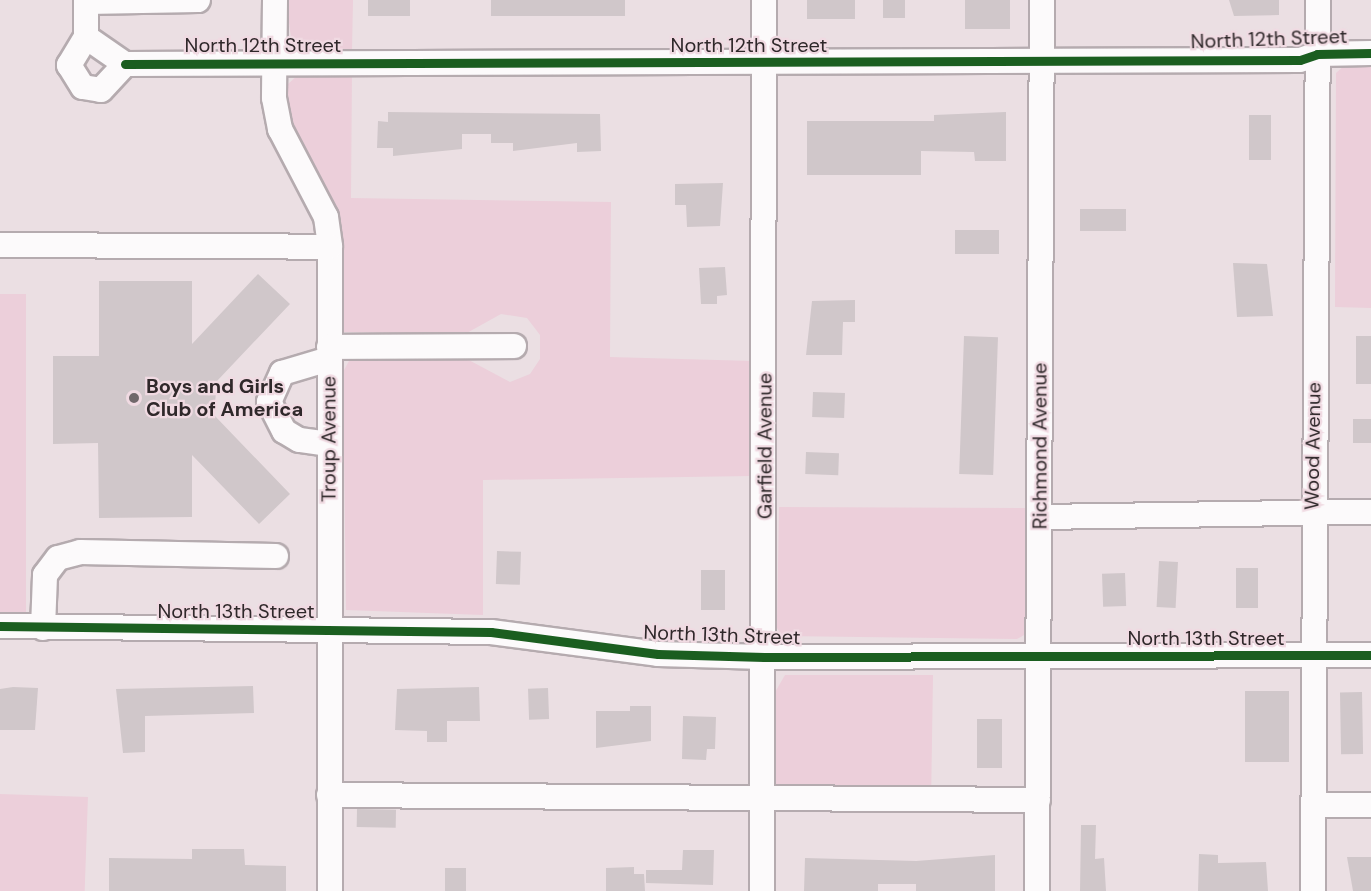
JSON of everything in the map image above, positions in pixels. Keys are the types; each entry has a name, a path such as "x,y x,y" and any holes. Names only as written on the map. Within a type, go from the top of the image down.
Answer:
{"street":[{"path":"86,37 125,64 101,90 83,87 69,65 86,37 86,1 198,0"},
{"name":"Troup Avenue","path":"275,0 274,63 280,129 326,217 330,247 330,891"},
{"name":"Garfield Avenue","path":"762,891 764,0"},
{"name":"Richmond Avenue","path":"1037,891 1042,0"},
{"name":"Wood Avenue","path":"1313,891 1316,655 1311,510 1318,0"},
{"name":"North 12th Street","path":"125,64 1300,60 1317,54 1371,53"},
{"path":"0,245 330,247"},
{"path":"329,444 299,440 284,431 269,402 282,373 329,353 514,346"},
{"path":"1040,517 1311,510 1371,512"},
{"path":"43,628 45,575 58,558 80,552 276,556"},
{"name":"North 13th Street","path":"0,626 492,632 658,654 764,657 1371,655"},
{"path":"329,795 742,794 763,798 1038,800"},
{"path":"1313,805 1371,805"}],"shaded area":[{"path":"286,0 353,0 352,51 301,51 292,45"},
{"path":"1346,64 1371,64 1371,308 1335,307 1336,73"},
{"path":"352,73 351,198 611,202 610,357 753,361 751,476 483,480 483,615 346,610 343,372 349,361 465,358 510,382 530,374 540,359 540,335 527,318 501,314 465,334 344,332 341,229 334,206 292,131 285,105 288,84 298,75"},
{"path":"0,294 26,294 26,615 0,615"},
{"path":"779,507 1027,508 1026,634 1017,639 782,636 777,628"},
{"path":"785,675 933,675 931,803 775,803 774,694"},
{"path":"0,794 88,797 85,891 0,891"}],"building":[{"path":"368,0 410,0 410,16 368,16"},
{"path":"491,0 625,0 625,16 491,16"},
{"path":"807,0 855,0 855,19 807,19"},
{"path":"883,0 905,0 905,18 883,18"},
{"path":"965,0 1010,0 1010,29 965,29"},
{"path":"1229,0 1279,0 1279,15 1234,16"},
{"path":"388,112 600,114 601,151 577,152 577,143 513,151 513,143 491,143 491,134 462,134 462,149 393,156 393,148 377,148 378,121 388,122"},
{"path":"1006,112 1006,161 975,161 974,152 921,151 921,175 807,175 807,121 934,121 934,115"},
{"path":"1249,115 1271,115 1271,160 1249,160"},
{"path":"723,183 720,226 687,227 686,205 675,205 675,184"},
{"path":"1080,209 1126,209 1126,231 1080,231"},
{"path":"955,230 999,230 999,254 955,254"},
{"path":"1233,263 1267,264 1273,316 1237,317"},
{"path":"725,267 727,295 717,296 717,304 701,304 699,268"},
{"name":"Boys and Girls Club of America","path":"258,274 290,304 217,381 214,415 290,494 259,524 192,455 192,517 99,518 98,443 53,444 53,356 99,356 99,281 192,281 192,344"},
{"path":"855,300 855,322 843,322 842,355 806,355 812,301"},
{"path":"964,336 998,337 993,475 959,474"},
{"path":"1356,336 1371,336 1371,384 1356,384"},
{"path":"813,392 845,393 844,418 812,417"},
{"path":"1353,419 1371,419 1371,443 1353,443"},
{"path":"806,452 839,453 838,475 805,474"},
{"path":"497,551 521,552 520,585 496,584"},
{"path":"1159,561 1178,562 1176,608 1157,607"},
{"path":"1236,568 1258,568 1258,608 1236,608"},
{"path":"701,570 725,570 725,610 701,610"},
{"path":"1125,573 1126,606 1103,607 1102,574"},
{"path":"253,686 254,713 145,716 145,752 123,753 116,689"},
{"path":"479,687 480,721 447,721 447,742 427,742 427,731 395,730 397,689"},
{"path":"38,688 35,730 0,730 0,689"},
{"path":"548,688 549,719 529,720 528,689"},
{"path":"1245,691 1289,691 1289,762 1245,762"},
{"path":"1340,692 1362,692 1363,754 1341,754"},
{"path":"630,706 651,706 651,741 596,748 596,711 630,711"},
{"path":"683,716 716,717 715,749 707,749 706,760 682,759"},
{"path":"977,719 1002,719 1002,768 977,768"},
{"path":"357,809 396,810 396,828 357,827"},
{"path":"1081,825 1096,825 1095,859 1104,858 1106,891 1080,891"},
{"path":"192,849 244,849 245,865 286,866 286,891 109,891 109,858 192,859"},
{"path":"683,850 714,850 713,885 646,883 646,870 682,870"},
{"path":"1199,854 1218,855 1218,863 1266,862 1268,891 1198,891"},
{"path":"995,855 995,891 916,891 916,884 878,884 878,891 804,891 805,858 916,861"},
{"path":"1347,857 1371,857 1371,891 1353,891"},
{"path":"634,867 634,874 644,874 645,891 606,891 606,868"},
{"path":"445,868 466,868 466,891 445,891"}],"cycle path":[{"path":"125,64 1300,60 1317,54 1371,53"},
{"path":"0,626 491,632 658,654 764,657 1371,655"}],"place":[{"name":"Boys and Girls Club of America","path":"134,398"}]}
